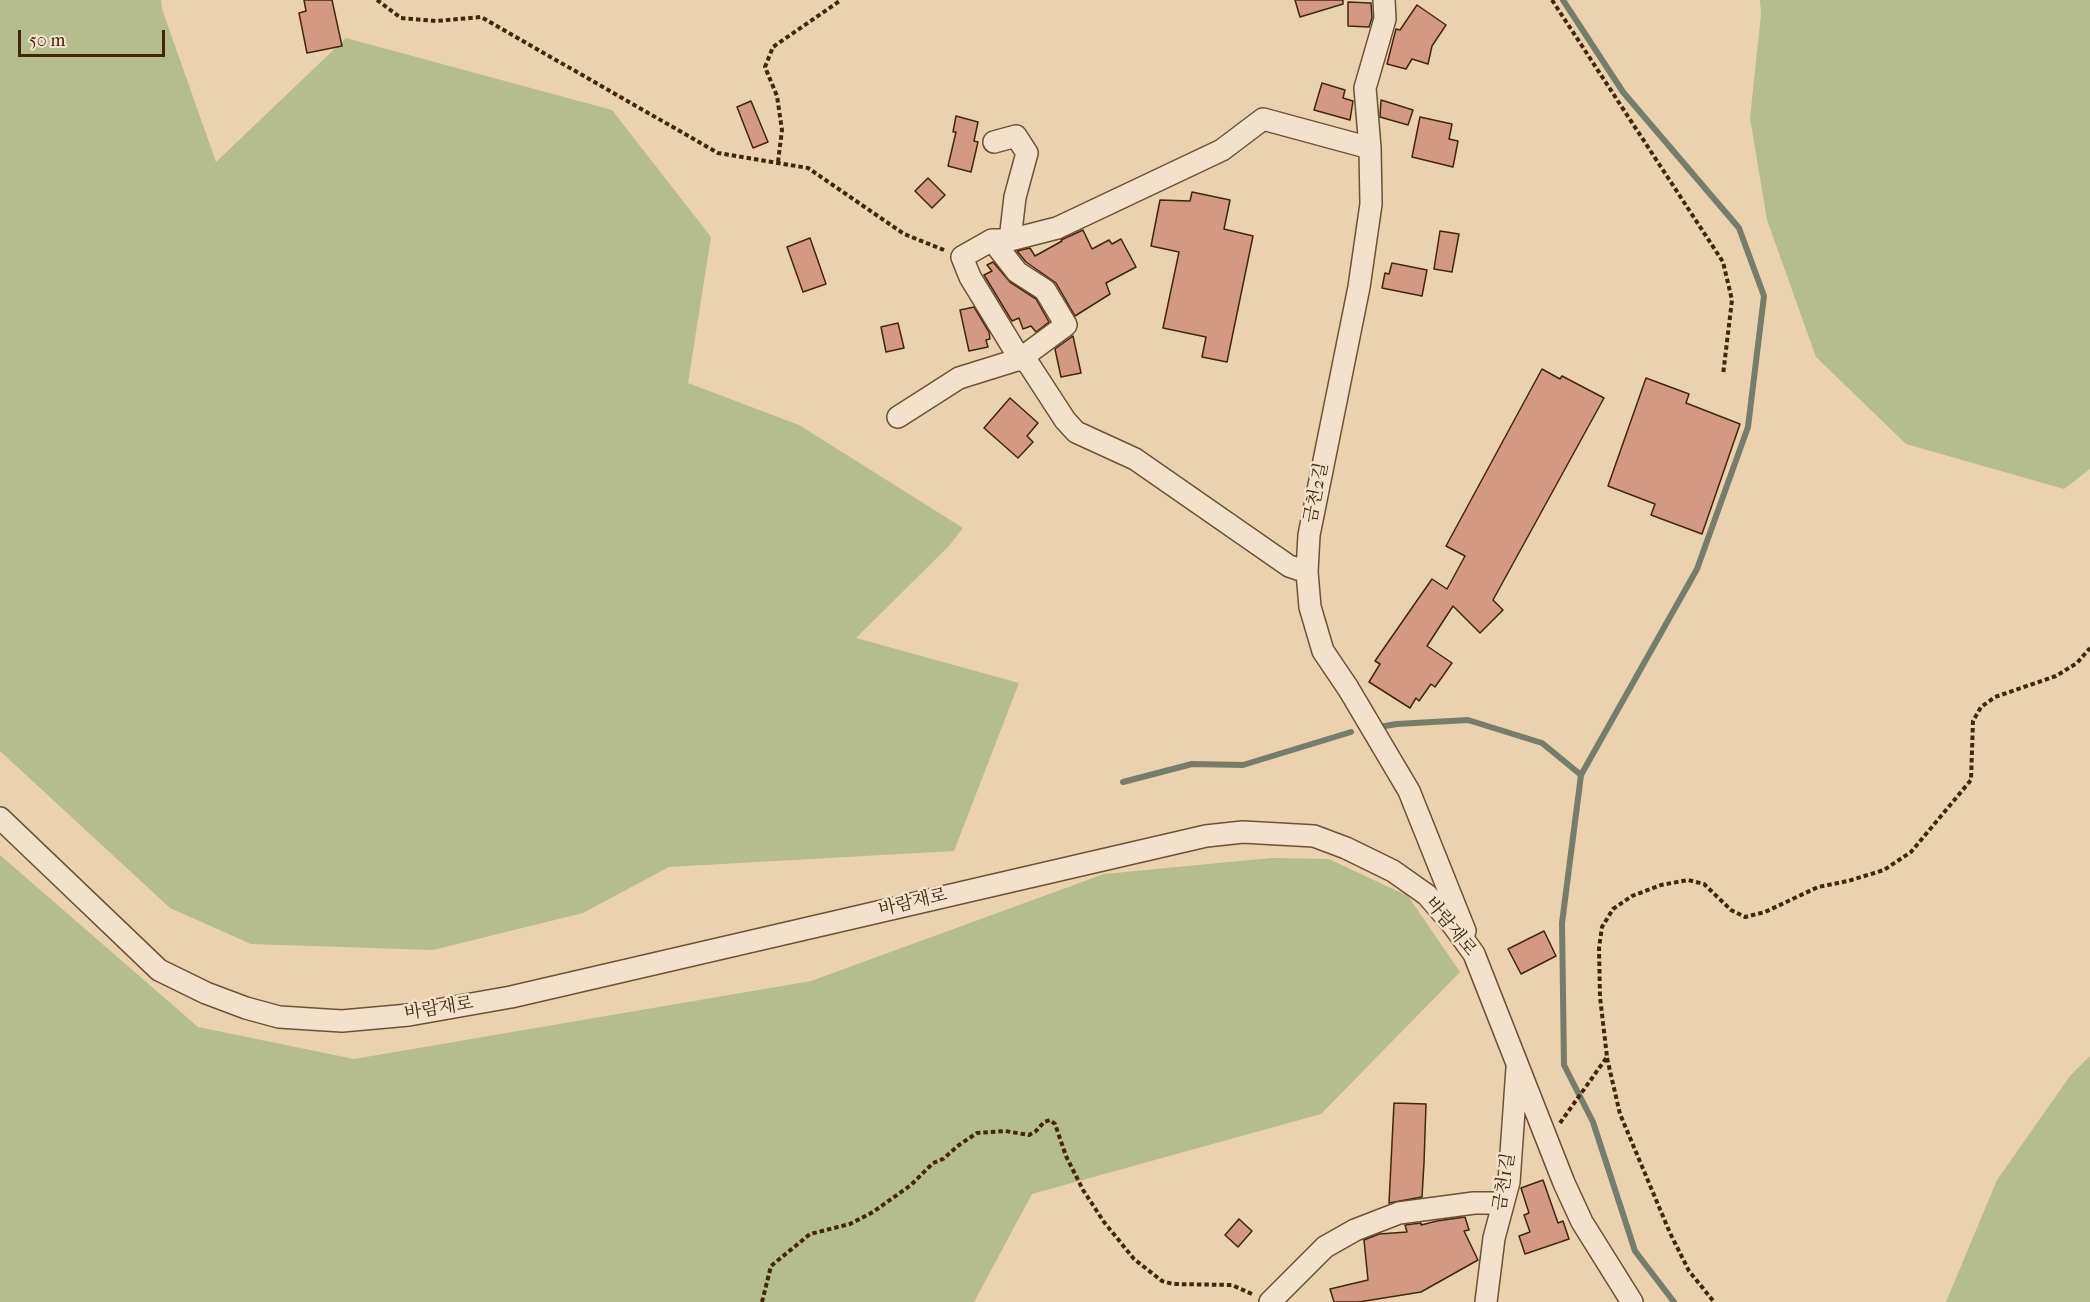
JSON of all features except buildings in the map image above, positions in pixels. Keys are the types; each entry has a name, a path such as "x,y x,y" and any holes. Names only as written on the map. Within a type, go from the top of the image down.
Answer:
{"street":[{"name":"금천2길","path":"1384,0 1385,19 1365,88 1370,148 1371,204 1309,535 1307,572 1310,607 1323,651 1348,688 1409,791 1474,954"},
{"path":"1307,572 1289,566 1135,459 1076,432 1065,420 1028,363 1020,359 970,277 962,257 1001,240 1057,228 1222,150 1263,119 1370,148"},
{"path":"898,417 959,378 1020,359 1066,325 1045,290 1017,272 1001,240 1016,197 1027,153 1016,136 994,141"},
{"name":"바람재로","path":"0,818 159,970 206,993 246,1008 279,1017 342,1021 409,1015 511,997 1206,836 1243,832 1314,836 1346,848 1393,871 1427,895 1474,954 1518,1061 1546,1140 1582,1222 1632,1302"},
{"name":"금천1길","path":"1486,1302 1494,1238 1509,1182 1518,1061"},
{"path":"1263,1299 1325,1247 1355,1230 1399,1213 1474,1203 1503,1203"}],"path":[{"path":"377,0 401,18 436,21 481,17 718,153 808,168 904,234 962,257"},
{"path":"778,162 782,130 777,96 765,67 773,47 841,0"},
{"path":"1552,0 1723,262 1732,300 1723,375"},
{"path":"1714,1302 1689,1271 1670,1233 1620,1114 1607,1057 1600,997 1599,948 1602,927 1613,909 1632,896 1661,885 1688,880 1704,884 1731,910 1745,917 1765,912 1818,887 1884,870 1911,852 1971,780 1973,721 1981,707 1995,697 2056,676 2077,663 2090,648"},
{"path":"1572,1106 1607,1057"},
{"path":"762,1302 771,1266 810,1234 850,1224 873,1212 911,1185 933,1163 943,1159 977,1133 1005,1131 1029,1135 1044,1122 1050,1120 1055,1124 1066,1156 1083,1190 1104,1222 1134,1259 1162,1281 1173,1284 1232,1285 1263,1299"}],"green space":[{"path":"0,0 161,0 162,9 216,162 346,38 612,110 711,237 688,383 799,425 963,528 949,546 856,638 1019,683 954,851 669,867 583,913 433,950 251,944 170,908 0,751"},
{"path":"1760,0 2090,0 2090,469 2064,489 1906,444 1816,357 1767,220 1750,118 1761,14"},
{"path":"0,855 198,1027 354,1059 811,981 1104,874 1271,858 1329,859 1408,896 1460,972 1321,1114 1032,1194 974,1302 0,1302"},
{"path":"2090,1056 2090,1302 1946,1302 1997,1180 2070,1076"}],"waterway":[{"path":"1563,0 1623,92 1739,228 1764,296 1748,427 1697,569 1581,775 1562,923 1564,1065 1593,1122 1635,1251 1674,1302"},
{"path":"1379,727 1468,720 1542,743 1581,775"},
{"path":"1123,782 1192,764 1243,765 1351,732"}]}
